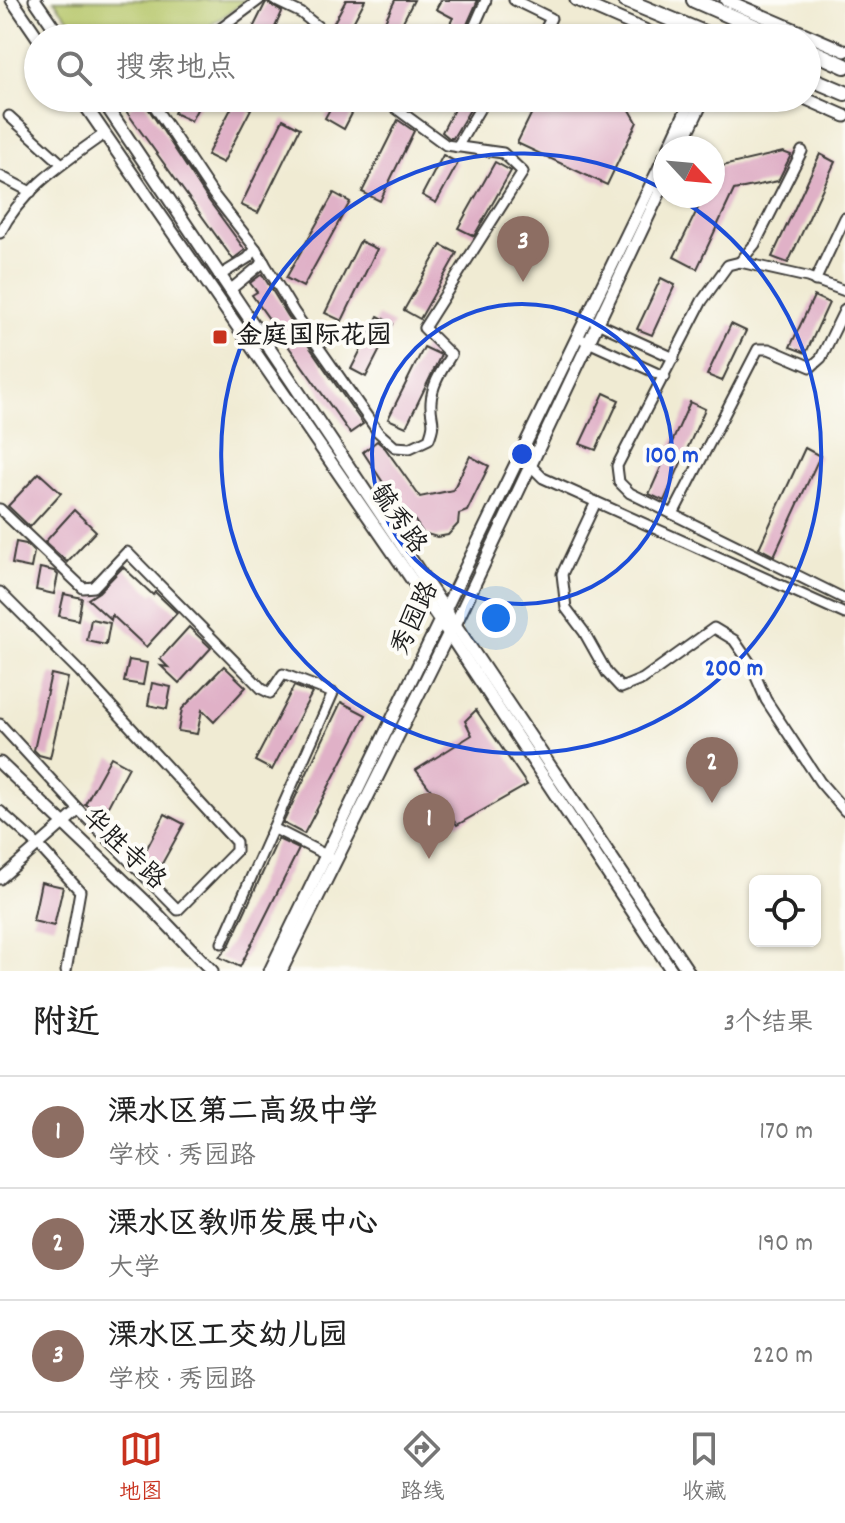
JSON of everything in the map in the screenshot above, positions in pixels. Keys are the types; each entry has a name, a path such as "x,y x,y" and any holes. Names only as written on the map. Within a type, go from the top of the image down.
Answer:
{"main road":[{"path":"625,0 682,24"},
{"path":"694,0 749,24"},
{"path":"821,55 845,66"},
{"path":"821,83 845,93"}],"street":[{"path":"12,0 28,24"},
{"path":"35,0 51,24"},
{"path":"227,24 259,0"},
{"path":"274,0 301,13 315,24"},
{"path":"475,24 486,0"},
{"path":"514,0 551,18 548,24"},
{"path":"576,0 631,24"},
{"path":"726,0 743,3 788,24"},
{"path":"821,40 845,51"},
{"path":"821,105 845,116"},
{"name":"毓秀路","path":"89,112 441,622 452,630 688,971"},
{"name":"毓秀路","path":"110,112 445,608 452,630 672,971"},
{"path":"158,112 213,194 256,249 294,312 378,432 395,447 410,448 429,439 435,423 431,405 436,380 451,355 424,328 523,172 503,153 446,145 401,112"},
{"path":"457,147 478,112"},
{"path":"675,136 686,112"},
{"path":"686,136 697,112"},
{"path":"9,116 62,164"},
{"path":"0,233 5,213 62,164 104,134"},
{"path":"740,262 755,244 802,151"},
{"path":"0,176 31,192"},
{"name":"秀园路","path":"592,321 653,183"},
{"name":"秀园路","path":"281,971 445,608 653,204"},
{"path":"815,281 845,218"},
{"path":"219,276 248,258 256,249"},
{"path":"230,290 264,262"},
{"path":"845,291 740,262 728,265 702,301 617,466 619,482 630,493 845,599"},
{"path":"673,514 758,349 769,349 811,367 821,358 845,309"},
{"path":"592,321 674,358"},
{"path":"583,339 665,377"},
{"name":"秀园路","path":"270,971 452,630 531,466 583,339"},
{"path":"531,466 543,478 845,614"},
{"path":"596,502 562,574 566,608 584,632 607,673 621,688 643,679 714,628 734,640 750,663 772,709 820,782 845,811"},
{"path":"0,509 83,588 94,587 127,552 262,689 270,693 283,674 333,693 222,943"},
{"path":"0,592 80,672 236,842 236,851 178,910 0,724"},
{"name":"华胜寺路","path":"0,763 212,971"},
{"path":"0,879 79,810"},
{"path":"0,811 39,846 80,891 66,971"},
{"path":"273,828 331,858"}],"green space":[{"path":"54,0 247,0 212,24 72,24"}],"building":[{"path":"346,0 365,0 352,24 333,24"},
{"path":"395,0 414,0 402,24 385,21"},
{"path":"441,0 478,0 467,24 450,24 453,18 436,9"},
{"path":"266,2 282,12 276,24 255,24"},
{"path":"127,112 151,112 245,250 233,259"},
{"path":"174,112 196,112 191,121"},
{"path":"229,112 249,112 223,163 207,155"},
{"path":"328,112 353,112 344,129 325,118"},
{"path":"453,112 469,112 453,138 442,132"},
{"path":"532,112 631,112 637,122 607,185 517,143"},
{"path":"283,119 300,128 258,213 241,205"},
{"path":"398,120 414,131 380,201 362,192"},
{"path":"783,152 791,155 778,181 734,190 697,269 674,257 698,208 725,208 725,165"},
{"path":"820,154 835,162 788,263 772,257"},
{"path":"443,155 458,163 436,203 422,195"},
{"path":"495,162 511,171 474,236 458,228"},
{"path":"334,193 350,202 303,287 286,278"},
{"path":"360,241 377,249 342,321 325,313"},
{"path":"441,245 457,253 420,319 404,310"},
{"path":"262,274 363,424 350,433 252,295 257,292 250,283"},
{"path":"661,278 675,285 652,335 637,329"},
{"path":"814,296 829,303 806,353 790,347"},
{"path":"378,316 393,324 366,377 351,369"},
{"path":"731,324 746,331 722,381 707,375"},
{"path":"424,347 441,355 406,427 388,419"},
{"path":"604,393 619,400 596,450 580,444"},
{"path":"690,402 705,409 664,501 649,494"},
{"path":"377,441 420,497 453,490 470,456 489,466 467,511 459,514 458,524 448,535 437,537 423,533 415,521 407,519 363,452"},
{"path":"805,448 820,456 774,556 759,548"},
{"path":"39,473 61,493 30,527 8,506"},
{"path":"74,510 96,531 67,562 45,542"},
{"path":"16,542 26,544 34,552 31,568 12,564"},
{"path":"123,567 177,613 146,647 112,615 111,620 88,599"},
{"path":"40,568 58,575 54,594 36,590"},
{"path":"64,594 82,598 78,620 59,616"},
{"path":"91,619 110,623 106,645 87,641"},
{"path":"189,627 211,648 179,683 161,666 168,667 160,659"},
{"path":"129,660 147,663 143,685 124,682"},
{"path":"224,666 246,687 214,722 202,710 197,734 178,731 182,709"},
{"path":"51,674 68,678 50,758 34,750"},
{"path":"152,683 171,687 167,709 148,705"},
{"path":"294,686 312,693 272,770 255,761"},
{"path":"341,702 366,715 304,834 283,823"},
{"path":"476,710 527,785 457,825 416,770 472,735 465,721"},
{"path":"111,757 129,767 104,814 85,804"},
{"path":"165,814 184,824 158,871 140,861"},
{"path":"278,839 299,849 240,967 219,957 229,946"},
{"path":"41,882 63,887 54,926 33,921"}],"place":[{"name":"溧水区工交幼儿园","path":"523,282"},
{"name":"金庭国际花园","path":"220,337"},
{"name":"溧水区教师发展中心","path":"712,803"},
{"name":"溧水区第二高级中学","path":"429,859"}]}
